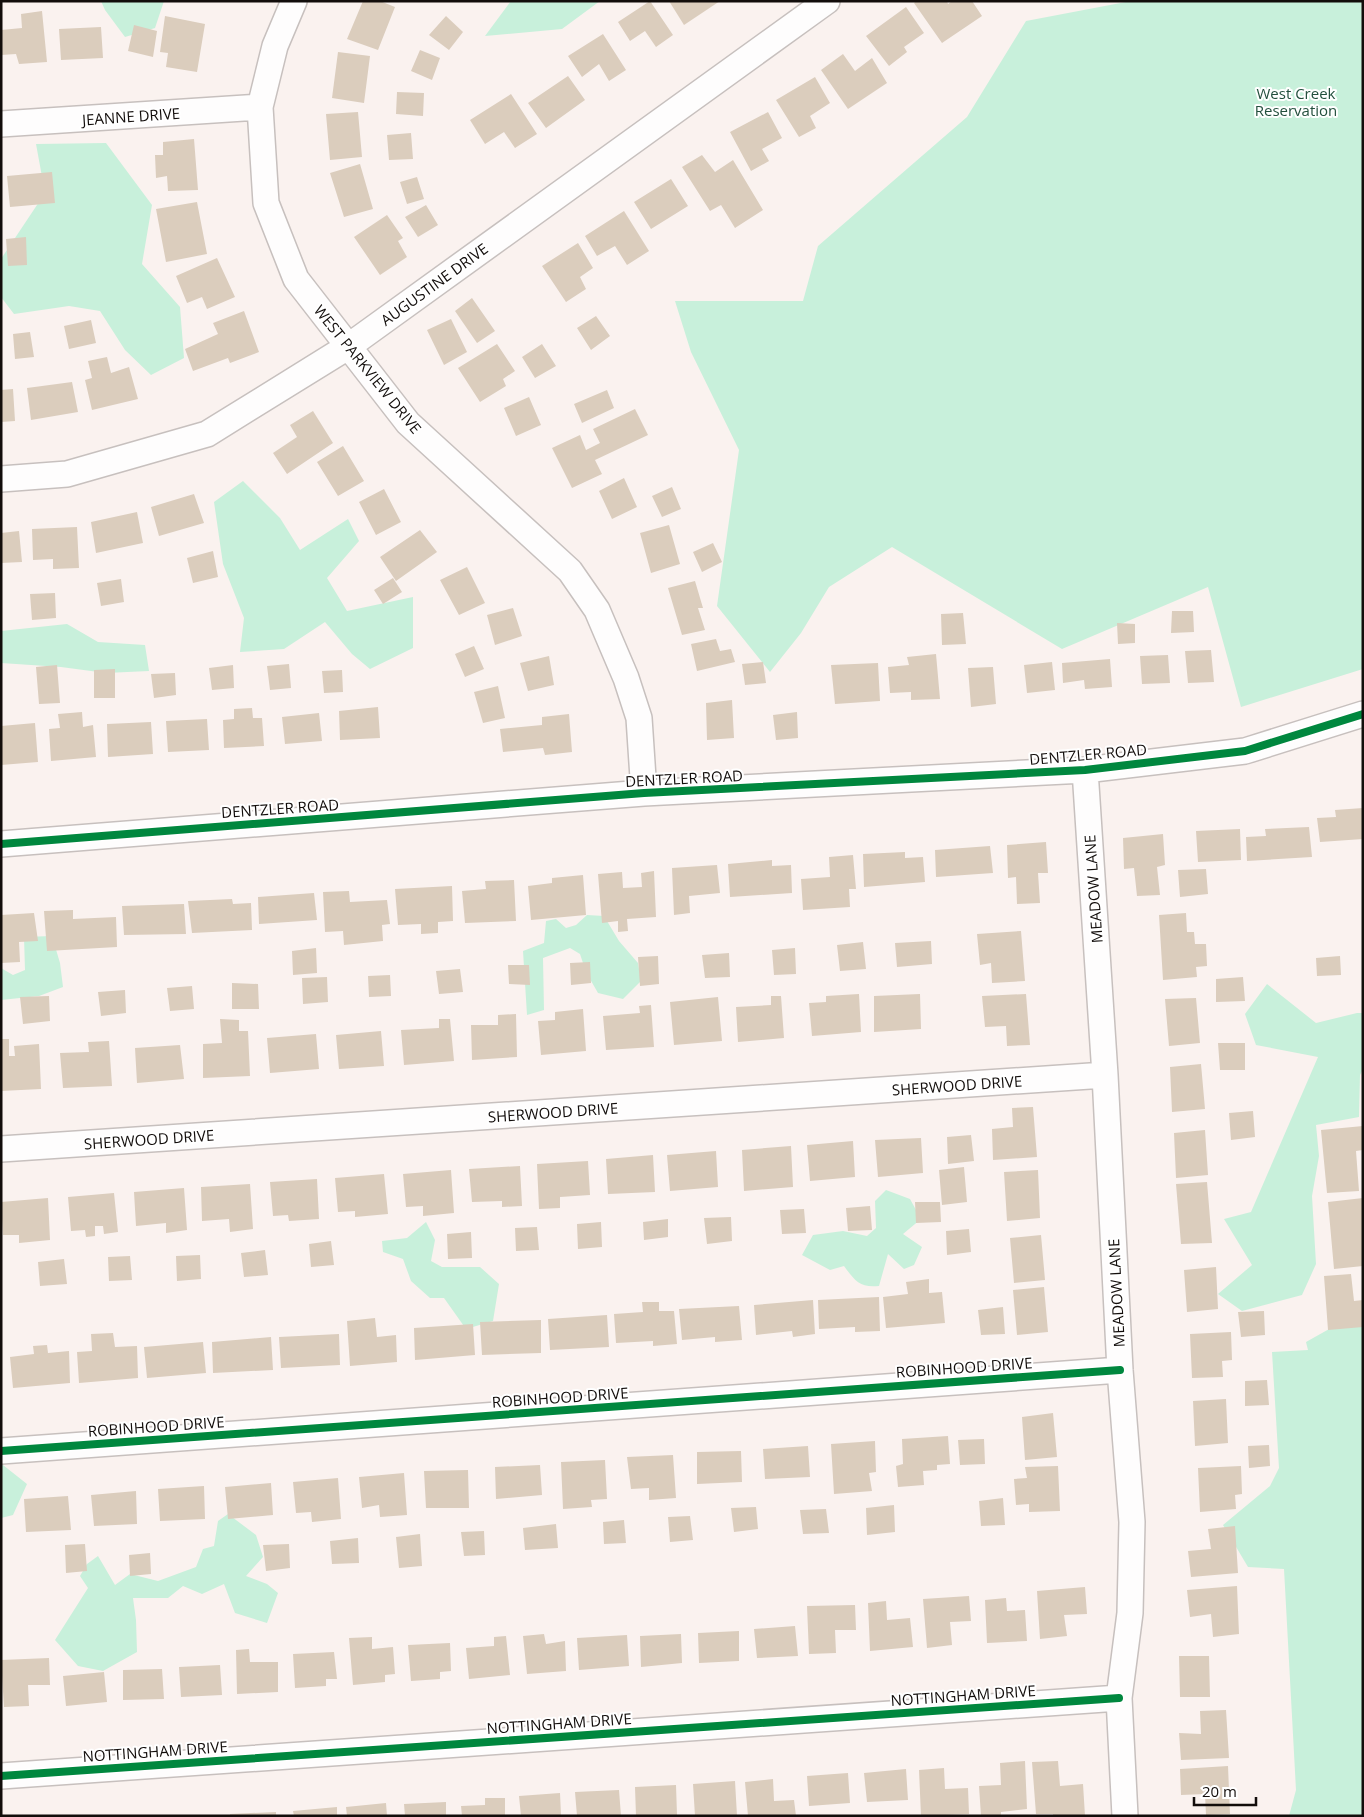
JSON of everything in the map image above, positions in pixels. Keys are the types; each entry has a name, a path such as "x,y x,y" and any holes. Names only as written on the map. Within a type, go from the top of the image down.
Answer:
{"street":[{"name":"WEST PARKVIEW DRIVE","path":"294,1 274,46 260,107 266,203 296,279 408,423 570,571 597,610 626,678 639,718 644,794"},
{"name":"AUGUSTINE DRIVE","path":"1,478 67,474 207,434 349,346 827,1"},
{"name":"JEANNE DRIVE","path":"1,124 260,107"},
{"name":"DENTZLER ROAD","path":"1,844 644,794 1086,770 1246,751 1363,714"},
{"name":"MEADOW LANE","path":"1086,770 1105,1075 1120,1370 1132,1522 1130,1613 1119,1698 1126,1816"},
{"name":"SHERWOOD DRIVE","path":"1,1149 1105,1075"},
{"name":"ROBINHOOD DRIVE","path":"1,1451 1120,1370"},
{"name":"NOTTINGHAM DRIVE","path":"1,1776 1119,1698"}],"green space":[{"path":"101,1 164,1 155,28 125,37 105,10"},
{"path":"511,1 600,1 562,29 485,36"},
{"name":"West Creek Reservation","path":"1131,1 1363,1 1363,669 1241,707 1208,587 1062,649 892,547 829,587 801,633 770,672 717,606 739,450 691,352 675,301 803,301 818,246 967,117 1026,21"},
{"path":"106,143 152,205 142,264 180,307 184,358 151,375 125,350 100,311 69,306 14,314 1,297 1,259 45,193 36,144"},
{"path":"243,481 280,518 300,550 348,519 359,541 327,578 347,611 413,597 413,648 370,669 352,654 325,622 284,649 240,652 244,618 223,564 214,502"},
{"path":"67,624 98,642 145,645 149,671 106,673 61,667 1,663 1,631"},
{"path":"587,915 604,916 619,941 638,963 641,981 623,999 598,993 586,972 580,954 570,948 543,958 544,1010 527,1015 523,951 544,943 546,921 556,919 566,928 576,925"},
{"path":"52,936 60,963 63,987 39,996 1,1000 1,968 13,975 25,970 24,937"},
{"path":"1267,984 1316,1023 1363,1013 1363,1069 1360,1075 1359,1117 1316,1125 1319,1156 1312,1196 1316,1264 1302,1295 1242,1311 1218,1294 1252,1265 1224,1219 1251,1212 1318,1057 1256,1045 1245,1014"},
{"path":"886,1190 910,1199 921,1219 903,1234 922,1247 914,1265 904,1269 888,1254 879,1286 867,1286 862,1285 851,1276 844,1266 830,1270 802,1255 813,1235 843,1231 867,1236 876,1228 875,1201"},
{"path":"426,1222 435,1240 431,1261 442,1267 480,1267 499,1284 493,1321 466,1329 444,1298 430,1298 411,1281 403,1259 383,1252 382,1241 407,1238"},
{"path":"1347,1319 1363,1319 1363,1816 1289,1816 1296,1790 1284,1569 1248,1567 1223,1525 1270,1486 1279,1468 1272,1352 1308,1350 1306,1342"},
{"path":"3,1465 27,1484 13,1515 1,1518 1,1466"},
{"path":"228,1514 256,1535 263,1557 246,1576 267,1584 278,1593 267,1623 235,1613 224,1584 202,1594 183,1586 168,1598 133,1598 137,1652 103,1671 78,1666 55,1640 88,1588 80,1576 87,1564 98,1556 115,1585 130,1574 158,1581 196,1567 203,1549 214,1546 218,1521"}],"building":[{"path":"363,1 380,1 395,7 378,50 347,39"},
{"path":"650,1 673,35 656,47 645,31 630,41 618,22"},
{"path":"669,1 720,1 684,25"},
{"path":"916,1 947,1 948,4 952,1 972,1 982,16 942,43 914,3"},
{"path":"906,7 924,33 904,47 907,52 889,66 866,36"},
{"path":"42,11 47,62 19,64 16,54 1,55 1,30 22,28 21,14"},
{"path":"165,16 205,24 197,72 166,67 168,53 160,52"},
{"path":"446,16 463,32 449,50 429,35"},
{"path":"134,25 157,31 153,57 128,51"},
{"path":"101,27 103,58 61,60 59,29"},
{"path":"603,34 626,70 609,81 599,64 582,77 568,56"},
{"path":"420,50 440,58 432,80 411,71"},
{"path":"338,52 370,56 364,103 332,98"},
{"path":"843,54 855,71 872,58 887,83 848,109 821,70"},
{"path":"568,76 585,100 546,128 528,103"},
{"path":"815,77 830,103 810,116 816,128 799,137 776,100"},
{"path":"397,92 424,93 423,116 396,114"},
{"path":"511,94 537,134 515,148 504,132 485,144 470,120"},
{"path":"358,112 362,157 330,160 326,114"},
{"path":"768,112 782,138 762,149 769,161 751,171 730,132"},
{"path":"411,133 413,159 389,160 387,135"},
{"path":"194,139 198,190 168,191 167,176 156,178 155,155 163,155 163,142"},
{"path":"702,155 715,172 733,160 763,210 735,228 721,205 710,211 682,167"},
{"path":"360,164 373,209 344,217 330,173"},
{"path":"52,172 55,203 10,207 7,176"},
{"path":"417,177 424,199 407,204 400,182"},
{"path":"671,179 688,206 651,229 634,202"},
{"path":"197,202 207,254 166,262 156,209"},
{"path":"426,205 438,225 418,237 405,217"},
{"path":"624,211 649,251 627,265 615,246 597,256 585,236"},
{"path":"387,215 403,238 398,241 407,257 380,275 354,237"},
{"path":"26,237 27,265 8,266 6,239"},
{"path":"578,243 593,268 580,277 586,289 566,302 542,266"},
{"path":"217,258 235,297 207,309 202,297 187,303 176,276"},
{"path":"472,298 495,331 477,343 455,311"},
{"path":"244,311 259,352 230,363 228,358 193,371 185,349 218,334 213,323"},
{"path":"596,316 610,336 591,350 577,328"},
{"path":"451,319 467,352 444,365 427,330"},
{"path":"91,320 96,343 69,349 64,326"},
{"path":"30,332 34,357 15,359 13,334"},
{"path":"497,344 515,371 503,379 506,386 480,402 458,368"},
{"path":"542,344 556,366 535,378 522,357"},
{"path":"107,357 111,373 129,367 138,399 92,410 85,380 92,378 88,361"},
{"path":"72,382 78,412 31,420 27,388"},
{"path":"13,389 15,421 1,422 1,390"},
{"path":"607,390 614,408 582,423 574,404"},
{"path":"529,397 541,425 516,436 504,408"},
{"path":"635,409 648,435 595,460 602,474 572,488 552,448 580,435 586,450 600,443 593,429"},
{"path":"313,411 333,443 287,474 273,453 297,437 290,425"},
{"path":"343,446 364,481 338,496 317,462"},
{"path":"624,478 637,507 612,519 599,491"},
{"path":"672,487 681,509 662,517 652,496"},
{"path":"384,489 401,522 376,535 359,502"},
{"path":"194,494 204,523 159,536 151,507"},
{"path":"137,512 143,543 96,553 91,522"},
{"path":"669,525 680,564 651,573 640,533"},
{"path":"77,527 79,568 53,569 53,559 33,560 32,529"},
{"path":"420,530 437,552 396,581 380,557"},
{"path":"19,531 22,562 1,563 1,533"},
{"path":"713,543 722,562 702,572 693,552"},
{"path":"213,551 218,577 193,583 187,558"},
{"path":"467,567 485,603 459,615 440,580"},
{"path":"393,578 402,592 383,604 374,590"},
{"path":"121,579 124,602 101,606 97,583"},
{"path":"695,581 703,608 698,608 705,630 682,635 668,588"},
{"path":"55,593 56,618 32,620 30,594"},
{"path":"513,608 522,636 495,645 487,615"},
{"path":"1172,611 1193,611 1194,632 1171,633"},
{"path":"963,613 966,644 942,645 941,614"},
{"path":"1117,623 1135,624 1135,643 1118,644"},
{"path":"716,639 720,651 731,649 735,662 697,671 691,644"},
{"path":"474,646 484,669 465,677 455,654"},
{"path":"1211,650 1214,682 1188,683 1185,651"},
{"path":"936,654 940,699 911,700 911,692 890,693 888,667 909,665 907,657"},
{"path":"1168,655 1170,683 1142,684 1140,656"},
{"path":"549,656 554,685 528,691 520,663"},
{"path":"1110,659 1112,687 1085,689 1084,680 1063,683 1062,663"},
{"path":"763,662 766,683 745,685 742,664"},
{"path":"1052,662 1055,690 1027,693 1024,665"},
{"path":"878,663 880,701 835,704 831,665"},
{"path":"289,664 291,688 270,690 267,666"},
{"path":"57,665 60,703 39,704 36,667"},
{"path":"233,665 234,688 212,690 209,668"},
{"path":"993,667 996,704 971,707 968,668"},
{"path":"115,669 115,698 94,698 94,670"},
{"path":"342,670 343,692 324,693 322,671"},
{"path":"175,673 176,695 154,698 151,674"},
{"path":"498,686 505,718 483,723 474,692"},
{"path":"732,700 734,738 707,740 706,703"},
{"path":"378,707 380,738 340,740 339,711"},
{"path":"252,708 253,718 262,718 264,746 224,748 223,720 234,719 234,709"},
{"path":"82,712 83,727 93,725 96,757 51,761 49,729 60,728 58,714"},
{"path":"797,712 798,738 776,740 773,715"},
{"path":"319,713 322,741 285,744 282,717"},
{"path":"569,714 572,752 545,755 543,748 503,752 500,729 542,725 542,717"},
{"path":"207,719 209,750 168,752 166,721"},
{"path":"151,722 153,754 108,757 107,724"},
{"path":"35,723 38,762 1,765 1,726"},
{"path":"1363,808 1363,839 1320,842 1317,818 1336,817 1335,810"},
{"path":"1309,827 1312,857 1247,861 1246,837 1266,836 1265,829"},
{"path":"1240,829 1241,860 1198,862 1196,831"},
{"path":"1163,834 1165,865 1157,867 1160,895 1137,896 1134,868 1124,869 1123,838"},
{"path":"1046,842 1048,873 1038,873 1040,903 1017,904 1016,877 1008,878 1007,845"},
{"path":"990,846 993,873 936,877 935,850"},
{"path":"905,852 905,858 923,857 925,882 864,887 863,854"},
{"path":"853,855 856,889 849,889 850,907 803,910 801,879 830,877 829,857"},
{"path":"772,860 772,866 791,865 792,893 730,897 728,864"},
{"path":"717,865 720,893 689,896 690,913 674,915 672,868"},
{"path":"1206,869 1208,894 1180,897 1178,870"},
{"path":"654,871 656,917 627,919 628,931 618,932 618,921 602,923 598,874 622,872 623,888 642,887 641,873"},
{"path":"583,875 586,915 531,920 528,886 552,883 552,878"},
{"path":"514,880 516,921 465,923 462,891 486,889 485,881"},
{"path":"452,886 453,921 438,922 438,933 421,934 421,924 398,925 395,889"},
{"path":"349,891 350,902 387,900 390,924 382,925 383,941 344,945 343,931 325,932 323,892"},
{"path":"314,893 317,920 259,924 258,897"},
{"path":"232,899 233,904 251,903 252,930 192,933 188,901"},
{"path":"184,904 186,934 124,935 122,906"},
{"path":"73,910 73,919 116,917 117,947 47,951 44,911"},
{"path":"34,913 38,941 19,942 20,962 1,963 1,915"},
{"path":"1186,913 1187,932 1194,932 1195,944 1206,944 1207,966 1196,967 1197,977 1163,980 1159,915"},
{"path":"1021,931 1025,981 992,983 991,963 980,965 977,934"},
{"path":"931,941 932,964 897,967 895,943"},
{"path":"863,942 866,969 840,971 837,945"},
{"path":"316,948 317,973 293,975 292,951"},
{"path":"795,948 796,974 774,975 772,950"},
{"path":"729,953 730,977 705,978 702,955"},
{"path":"658,956 659,984 640,986 638,957"},
{"path":"1340,956 1341,975 1317,976 1316,958"},
{"path":"590,962 591,983 571,985 570,963"},
{"path":"508,965 529,965 530,985 509,984"},
{"path":"460,969 463,992 439,994 436,971"},
{"path":"390,975 391,996 369,997 368,976"},
{"path":"327,977 328,1002 303,1004 302,978"},
{"path":"1243,977 1245,1001 1216,1002 1216,979"},
{"path":"232,983 258,984 259,1009 232,1009"},
{"path":"192,986 194,1009 170,1011 167,988"},
{"path":"125,990 126,1013 101,1016 98,992"},
{"path":"859,994 861,1032 812,1036 809,1003 826,1002 826,996"},
{"path":"920,994 921,1029 874,1032 874,996"},
{"path":"1026,994 1030,1045 1007,1046 1006,1026 985,1027 982,996"},
{"path":"49,996 50,1021 23,1024 20,997"},
{"path":"771,996 781,996 784,1038 738,1042 736,1007 771,1005"},
{"path":"718,997 722,1041 674,1045 670,1002"},
{"path":"1196,998 1200,1043 1169,1046 1165,999"},
{"path":"651,1005 654,1047 606,1050 603,1016 640,1013 639,1006"},
{"path":"583,1009 586,1051 541,1055 538,1021 555,1020 555,1012"},
{"path":"516,1014 517,1057 472,1060 471,1025 498,1025 498,1015"},
{"path":"220,1019 239,1020 239,1031 248,1031 250,1076 203,1078 203,1044 222,1043"},
{"path":"439,1019 450,1019 454,1061 404,1065 401,1030 439,1028"},
{"path":"381,1031 384,1066 339,1069 336,1035"},
{"path":"316,1034 319,1069 270,1073 267,1038"},
{"path":"1,1039 9,1039 9,1056 15,1056 14,1046 39,1044 41,1089 1,1091"},
{"path":"109,1041 112,1086 63,1088 60,1053 89,1052 88,1042"},
{"path":"1218,1043 1245,1043 1245,1070 1220,1070"},
{"path":"180,1045 184,1079 137,1083 135,1048"},
{"path":"1201,1064 1205,1109 1172,1112 1170,1067"},
{"path":"1033,1107 1037,1157 993,1160 992,1129 1013,1127 1012,1108"},
{"path":"1253,1111 1255,1137 1231,1140 1229,1113"},
{"path":"1363,1126 1363,1150 1356,1151 1359,1191 1327,1193 1321,1130"},
{"path":"1205,1130 1208,1175 1176,1178 1174,1133"},
{"path":"971,1135 974,1161 948,1164 947,1137"},
{"path":"921,1138 923,1173 878,1177 875,1140"},
{"path":"853,1141 855,1177 810,1181 807,1145"},
{"path":"791,1146 793,1187 744,1191 742,1150"},
{"path":"716,1151 718,1187 670,1191 667,1155"},
{"path":"653,1155 655,1192 608,1194 606,1159"},
{"path":"588,1161 590,1195 560,1197 560,1208 539,1209 537,1164"},
{"path":"520,1166 522,1206 502,1207 502,1201 472,1202 469,1169"},
{"path":"964,1167 967,1202 942,1205 939,1170"},
{"path":"451,1170 454,1213 423,1216 423,1206 406,1207 403,1174"},
{"path":"1038,1170 1040,1218 1007,1221 1004,1172"},
{"path":"384,1174 388,1214 355,1217 355,1211 338,1212 335,1178"},
{"path":"317,1179 319,1219 289,1221 288,1215 273,1216 270,1182"},
{"path":"1207,1182 1212,1243 1181,1244 1176,1184"},
{"path":"250,1184 253,1229 230,1232 229,1219 202,1221 201,1187"},
{"path":"184,1188 187,1230 166,1233 166,1223 136,1226 134,1192"},
{"path":"114,1193 118,1232 104,1234 103,1226 95,1226 95,1236 86,1237 85,1230 71,1231 68,1197"},
{"path":"48,1198 50,1240 19,1243 19,1235 3,1235 1,1202"},
{"path":"1363,1198 1363,1266 1334,1269 1328,1202"},
{"path":"915,1202 940,1202 941,1222 916,1223"},
{"path":"870,1206 872,1230 848,1231 846,1208"},
{"path":"804,1209 806,1233 782,1234 780,1210"},
{"path":"731,1217 732,1241 707,1244 704,1218"},
{"path":"668,1219 668,1237 644,1240 643,1222"},
{"path":"601,1222 602,1247 578,1249 577,1224"},
{"path":"537,1227 539,1250 516,1251 515,1228"},
{"path":"969,1229 971,1252 947,1255 946,1231"},
{"path":"471,1232 472,1258 448,1259 447,1234"},
{"path":"1041,1235 1045,1280 1014,1283 1010,1238"},
{"path":"331,1241 334,1265 311,1267 309,1244"},
{"path":"265,1250 268,1275 244,1277 241,1253"},
{"path":"200,1255 201,1279 177,1281 176,1256"},
{"path":"130,1256 132,1280 109,1281 108,1257"},
{"path":"64,1259 67,1284 40,1286 38,1262"},
{"path":"1216,1267 1218,1309 1187,1312 1184,1270"},
{"path":"1351,1274 1354,1301 1363,1300 1363,1327 1328,1330 1324,1276"},
{"path":"929,1279 929,1293 942,1292 945,1323 886,1328 883,1297 908,1294 906,1282"},
{"path":"1044,1287 1048,1332 1017,1335 1013,1290"},
{"path":"879,1297 880,1331 855,1332 855,1327 819,1329 818,1300"},
{"path":"813,1300 815,1334 793,1337 792,1331 756,1335 754,1305"},
{"path":"642,1302 659,1302 659,1311 674,1311 677,1344 653,1346 653,1341 616,1343 614,1314 643,1312"},
{"path":"739,1306 742,1340 715,1342 715,1337 682,1340 679,1309"},
{"path":"1003,1307 1005,1334 981,1335 978,1310"},
{"path":"1264,1311 1265,1335 1241,1337 1238,1312"},
{"path":"607,1315 609,1347 550,1350 548,1319"},
{"path":"375,1318 377,1337 396,1335 397,1362 350,1366 347,1321"},
{"path":"541,1320 541,1353 482,1355 480,1322"},
{"path":"473,1324 475,1355 415,1360 414,1328"},
{"path":"1231,1332 1232,1360 1222,1361 1223,1377 1192,1378 1190,1334"},
{"path":"113,1333 115,1347 137,1346 138,1378 79,1383 77,1352 92,1351 91,1334"},
{"path":"339,1334 340,1365 281,1368 279,1337"},
{"path":"271,1337 273,1370 213,1373 212,1342"},
{"path":"203,1342 206,1373 147,1378 144,1347"},
{"path":"47,1345 48,1353 69,1351 70,1383 13,1388 10,1357 34,1354 33,1346"},
{"path":"1267,1380 1269,1405 1245,1406 1245,1381"},
{"path":"1226,1399 1228,1443 1195,1446 1193,1401"},
{"path":"1053,1413 1057,1457 1025,1460 1022,1417"},
{"path":"948,1436 950,1464 937,1465 937,1470 923,1471 924,1485 898,1487 896,1466 903,1464 902,1439"},
{"path":"984,1439 985,1464 960,1465 958,1440"},
{"path":"875,1441 876,1472 869,1473 872,1491 834,1494 831,1444"},
{"path":"1269,1445 1270,1466 1249,1468 1248,1446"},
{"path":"808,1446 810,1477 765,1479 763,1449"},
{"path":"741,1451 742,1482 697,1484 697,1452"},
{"path":"673,1455 676,1498 649,1500 649,1488 631,1489 627,1457"},
{"path":"605,1460 607,1499 591,1500 592,1507 563,1509 561,1462"},
{"path":"540,1465 542,1495 496,1499 495,1467"},
{"path":"1058,1466 1060,1511 1029,1512 1029,1504 1016,1505 1014,1479 1027,1478 1025,1467"},
{"path":"1241,1466 1242,1494 1235,1495 1236,1509 1200,1512 1198,1468"},
{"path":"468,1470 469,1508 426,1508 424,1471"},
{"path":"404,1473 407,1515 380,1517 379,1505 362,1508 359,1477"},
{"path":"338,1478 341,1519 312,1522 311,1512 296,1513 293,1482"},
{"path":"271,1483 273,1515 228,1519 225,1487"},
{"path":"204,1486 205,1519 160,1521 158,1489"},
{"path":"136,1491 137,1524 94,1526 91,1495"},
{"path":"68,1496 71,1530 26,1532 24,1499"},
{"path":"1003,1498 1005,1525 981,1526 979,1501"},
{"path":"894,1505 895,1532 867,1535 866,1508"},
{"path":"756,1507 758,1529 734,1532 731,1508"},
{"path":"826,1509 829,1533 803,1534 800,1510"},
{"path":"690,1516 693,1540 670,1542 668,1517"},
{"path":"624,1520 626,1543 604,1544 603,1522"},
{"path":"556,1524 558,1548 525,1550 523,1528"},
{"path":"1235,1526 1238,1573 1191,1577 1188,1551 1211,1549 1208,1529"},
{"path":"484,1531 485,1555 464,1556 461,1532"},
{"path":"420,1534 422,1566 399,1568 396,1537"},
{"path":"358,1538 359,1563 332,1564 330,1541"},
{"path":"85,1544 87,1571 66,1573 65,1545"},
{"path":"289,1544 290,1568 266,1571 263,1545"},
{"path":"150,1553 151,1574 130,1576 129,1555"},
{"path":"1237,1586 1239,1634 1213,1637 1211,1614 1190,1617 1187,1590"},
{"path":"1085,1587 1087,1614 1064,1615 1067,1636 1040,1639 1037,1591"},
{"path":"969,1596 971,1621 950,1622 952,1645 927,1648 923,1599"},
{"path":"1006,1598 1007,1611 1025,1610 1027,1641 987,1643 985,1600"},
{"path":"886,1601 887,1620 910,1618 913,1647 870,1651 868,1603"},
{"path":"855,1605 856,1630 835,1630 836,1653 809,1654 807,1606"},
{"path":"795,1626 798,1656 757,1658 754,1629"},
{"path":"739,1631 739,1661 699,1663 698,1633"},
{"path":"544,1634 546,1644 565,1641 566,1671 527,1674 523,1636"},
{"path":"681,1634 682,1663 641,1667 640,1636"},
{"path":"627,1635 629,1666 579,1670 577,1638"},
{"path":"506,1636 510,1675 469,1679 466,1648 494,1646 494,1637"},
{"path":"372,1637 372,1649 393,1647 395,1674 385,1675 385,1682 353,1685 349,1638"},
{"path":"450,1643 451,1671 440,1672 440,1679 411,1681 408,1645"},
{"path":"249,1649 250,1662 278,1662 278,1692 237,1694 236,1650"},
{"path":"334,1652 337,1679 326,1679 326,1686 295,1688 293,1654"},
{"path":"1179,1656 1209,1656 1210,1697 1180,1697"},
{"path":"49,1658 50,1685 28,1685 29,1706 4,1707 1,1660"},
{"path":"220,1665 222,1695 181,1697 179,1667"},
{"path":"162,1669 164,1699 123,1700 123,1670"},
{"path":"104,1672 107,1702 66,1706 63,1676"},
{"path":"1226,1710 1229,1758 1181,1760 1179,1733 1201,1734 1200,1711"},
{"path":"1025,1761 1027,1809 1001,1812 1001,1816 981,1816 979,1786 1001,1785 1000,1763"},
{"path":"1058,1761 1060,1786 1083,1784 1085,1816 1036,1814 1032,1762"},
{"path":"1228,1766 1230,1814 1206,1815 1205,1794 1181,1795 1180,1769"},
{"path":"944,1768 945,1789 968,1788 969,1814 921,1816 919,1770"},
{"path":"906,1769 908,1800 867,1802 864,1773"},
{"path":"848,1773 850,1803 809,1806 807,1776"},
{"path":"773,1779 774,1801 794,1800 796,1816 748,1816 745,1782"},
{"path":"735,1781 737,1816 695,1816 693,1784"},
{"path":"676,1785 677,1815 636,1816 635,1787"},
{"path":"619,1790 621,1816 577,1816 575,1792"},
{"path":"560,1793 561,1816 521,1816 519,1796"},
{"path":"485,1798 505,1798 505,1816 462,1816 461,1806 485,1805"},
{"path":"446,1802 446,1816 405,1816 404,1804"},
{"path":"386,1803 387,1816 347,1816 346,1807"},
{"path":"337,1807 337,1816 294,1816 293,1811"},
{"path":"276,1812 276,1816 230,1816 230,1814"}],"cycle path":[{"path":"1,844 644,793 1085,770 1245,751 1363,714"},
{"path":"1,1451 1120,1370"},
{"path":"1,1776 1119,1698"}]}
